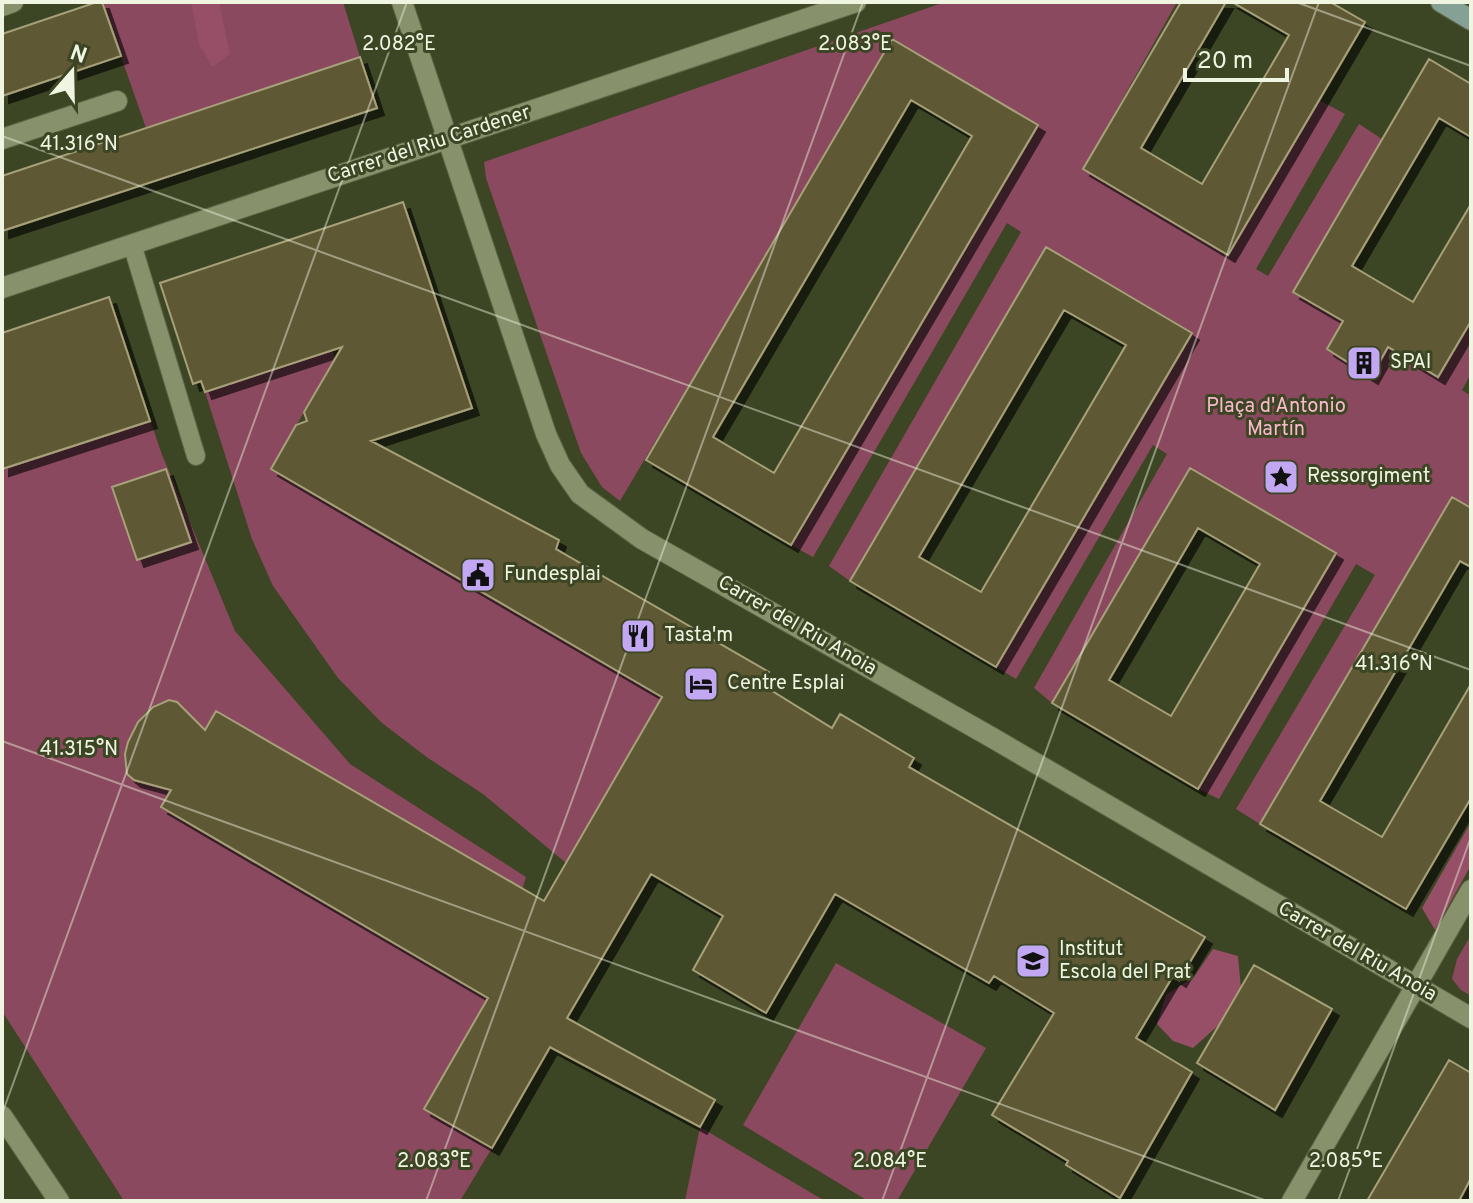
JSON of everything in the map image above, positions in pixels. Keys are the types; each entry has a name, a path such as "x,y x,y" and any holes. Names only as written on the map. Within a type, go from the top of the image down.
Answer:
{"street":[{"path":"2,6 13,2"},
{"name":"Carrer del Riu Anoia","path":"402,2 546,434 560,465 580,494 642,539 963,721 1471,1018"},
{"name":"Carrer del Riu Cardener","path":"2,288 856,2"},
{"path":"1441,2 1471,20"},
{"path":"2,139 117,101"},
{"path":"1292,1201 1471,890"},
{"path":"2,1116 59,1201"}],"lane":[{"path":"132,244 196,456"}],"green space":[{"path":"102,2 343,2 360,57 146,128"},
{"name":"Plaça d'Antonio Martín","path":"945,2 1177,2 1083,169 1228,255 1319,100 1345,114 1256,269 1268,276 1359,124 1382,139 1293,292 1343,321 1327,349 1371,377 1388,347 1438,377 1471,321 1471,374 1462,390 1471,396 1471,508 1455,500 1260,824 1236,809 1375,575 1356,564 1219,799 1198,789 1335,553 1190,468 1052,703 1034,688 1167,454 1153,445 1016,679 996,667 1192,332 1046,247 850,581 829,566 1021,232 1007,223 813,557 791,545 1038,125 893,40 620,501 602,487 581,453 486,178 484,162"},
{"path":"109,297 161,452 235,631 350,764 526,877 521,893 212,719 191,754 186,715 177,702 153,706 144,714 131,737 127,774 185,765 161,808 488,997 424,1109 492,1148 460,1201 124,1201 2,1011 2,333"},
{"path":"332,350 335,359 271,469 662,697 566,863 483,794 382,723 338,678 273,586 252,539 205,392"},
{"path":"1471,935 1471,996 1452,979 1457,959"},
{"path":"836,963 986,1048 897,1201 868,1201 743,1125"},
{"path":"700,1127 825,1201 685,1201"}],"shaded area":[{"path":"191,2 219,2 230,54 212,67 199,44"},
{"path":"1471,822 1471,865 1435,930 1422,908"},
{"path":"1213,949 1238,956 1241,989 1221,1023 1193,1048 1173,1041 1157,1024 1166,995 1194,977"}],"building":[{"path":"102,2 121,56 2,96 2,34"},
{"path":"1181,2 1226,2 1141,148 1202,184 1289,35 1232,2 1330,2 1365,22 1228,255 1083,169"},
{"path":"892,39 1038,125 791,545 646,460","holes":["911,100 972,136 774,473 713,437"]},
{"path":"360,57 377,108 2,231 2,176"},
{"path":"1429,59 1471,84 1471,137 1439,118 1352,266 1413,302 1471,204 1471,321 1438,377 1388,347 1371,377 1327,349 1343,321 1293,292"},
{"path":"403,202 472,408 371,441 559,540 556,549 769,672 761,684 832,728 840,714 914,758 909,767 1205,937 1179,980 1173,976 1136,1038 1192,1072 1120,1198 1066,1165 1068,1161 992,1115 1054,1013 994,976 989,983 835,894 766,1013 693,970 723,916 651,874 567,1018 715,1100 700,1127 550,1047 492,1148 424,1109 488,998 161,807 171,790 134,780 127,774 125,754 128,742 138,722 153,707 169,700 177,702 205,730 216,711 544,901 662,697 271,469 296,425 307,421 304,412 342,347 205,392 201,381 193,384 160,283"},
{"path":"1046,247 1192,333 996,667 850,581","holes":["1064,310 1126,345 981,592 919,557"]},
{"path":"109,297 150,421 2,469 2,333"},
{"path":"1190,468 1336,553 1198,789 1052,703","holes":["1198,528 1260,564 1171,716 1109,680"]},
{"path":"166,469 191,542 137,560 112,487"},
{"path":"1452,497 1471,508 1471,567 1460,561 1320,801 1382,837 1471,684 1471,798 1406,909 1260,824"},
{"path":"1254,965 1332,1009 1275,1110 1197,1063"},
{"path":"1449,1060 1471,1073 1471,1178 1459,1201 1367,1201"}],"place":[{"name":"SPAI","path":"1364,363"},
{"name":"Ressorgiment","path":"1281,477"},
{"name":"Fundesplai","path":"478,575"},
{"name":"Tasta'm","path":"638,636"},
{"name":"Centre Esplai","path":"701,684"},
{"name":"Institut Escola del Prat","path":"1033,961"}]}
